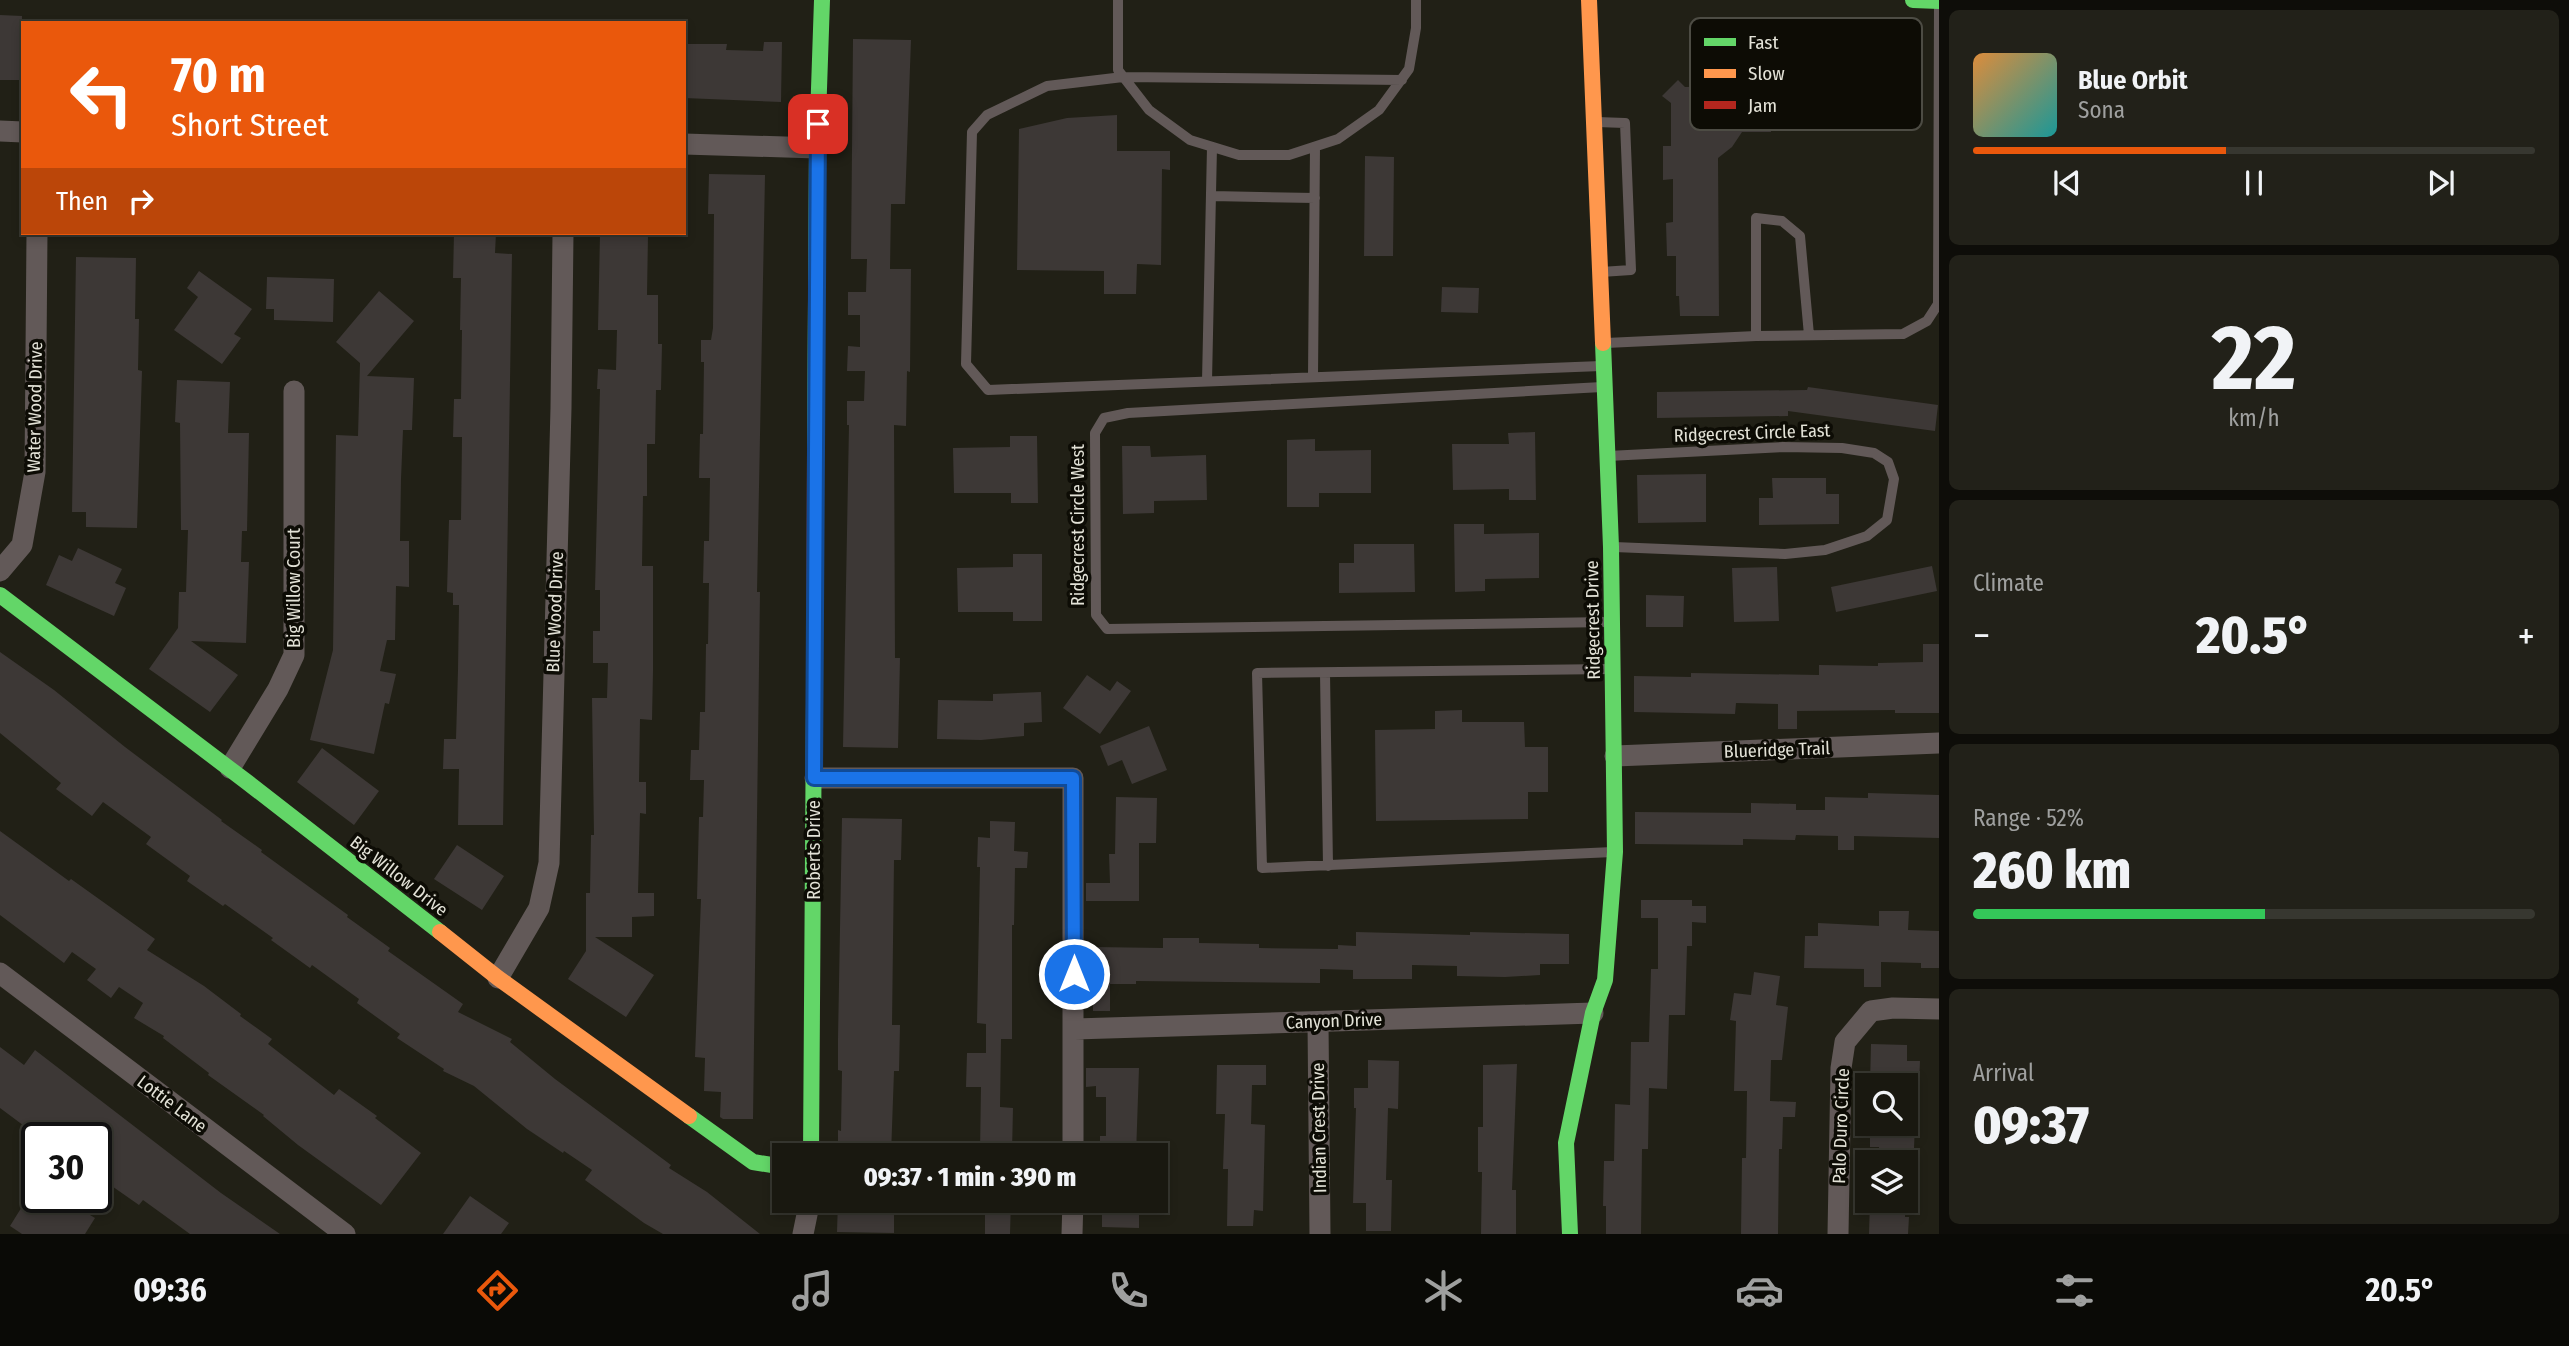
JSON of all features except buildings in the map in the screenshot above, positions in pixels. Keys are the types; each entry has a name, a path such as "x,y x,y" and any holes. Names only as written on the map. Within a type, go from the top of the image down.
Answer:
{"street":[{"name":"Roberts Drive","path":"811,1143 817,148 822,0"},
{"name":"Ridgecrest Drive","path":"1570,1234 1566,1143 1593,1013 1605,980 1615,852 1611,547 1590,0"},
{"path":"1913,0 1939,1"},
{"path":"0,131 21,132"},
{"path":"686,144 817,148"},
{"name":"Water Wood Drive","path":"0,571 22,545 35,472 37,235"},
{"name":"Blue Wood Drive","path":"498,978 539,908 549,863 563,235"},
{"name":"Big Willow Court","path":"230,768 278,689 294,655 294,391"},
{"name":"Big Willow Drive","path":"0,596 230,768 498,978 753,1162 772,1165"},
{"name":"Blueridge Trail","path":"1615,756 1939,743"},
{"path":"814,778 1073,778 1073,1143"},
{"name":"Lottie Lane","path":"0,973 345,1234"},
{"name":"Palo Duro Circle","path":"1838,1234 1841,1068 1846,1042 1871,1011 1893,1007 1939,1009"},
{"name":"Canyon Drive","path":"1074,1029 1593,1013"},
{"name":"Indian Crest Drive","path":"1318,1022 1320,1234"},
{"path":"803,1234 807,1213"},
{"path":"1072,1234 1073,1213"}],"lane":[{"path":"1118,0 1118,69 1123,77 1149,110 1190,140 1239,155 1289,155 1315,147 1338,139 1379,110 1409,69 1416,28 1416,0"},
{"path":"1603,343 1756,335 1903,334 1927,321 1938,304 1939,1"},
{"path":"1402,80 1123,77 1046,86 987,115 972,132 965,364 988,390 1604,366"},
{"path":"1594,122 1625,123 1630,243 1631,270 1600,272"},
{"path":"1207,382 1212,147"},
{"path":"1313,377 1315,147"},
{"path":"1212,195 1315,198"},
{"path":"1756,335 1756,218 1782,220 1800,236 1809,335"},
{"name":"Ridgecrest Circle West","path":"1605,387 1128,413 1104,418 1095,433 1096,615 1107,629 1611,622"},
{"name":"Ridgecrest Circle East","path":"1607,456 1783,447 1842,448 1874,453 1881,457 1888,462 1894,479 1887,520 1867,536 1825,551 1785,554 1611,547"},
{"path":"1613,669 1257,673 1262,868 1615,852"},
{"path":"1325,673 1328,866"}],"traffic: fast":[{"path":"815,451 817,148 822,0"},
{"path":"1913,0 1939,1"},
{"path":"1570,1234 1566,1143 1593,1013 1605,980 1615,852 1611,547 1603,343"},
{"path":"0,595 440,932"},
{"path":"811,1143 814,703"},
{"path":"689,1116 753,1162 772,1165"}],"traffic: slow":[{"path":"1589,0 1603,343"},
{"path":"440,932 498,978 689,1116"}],"traffic: jam":[{"path":"814,703 815,451"}],"route":[{"path":"818,124 814,778 1073,778 1074,974"}]}
